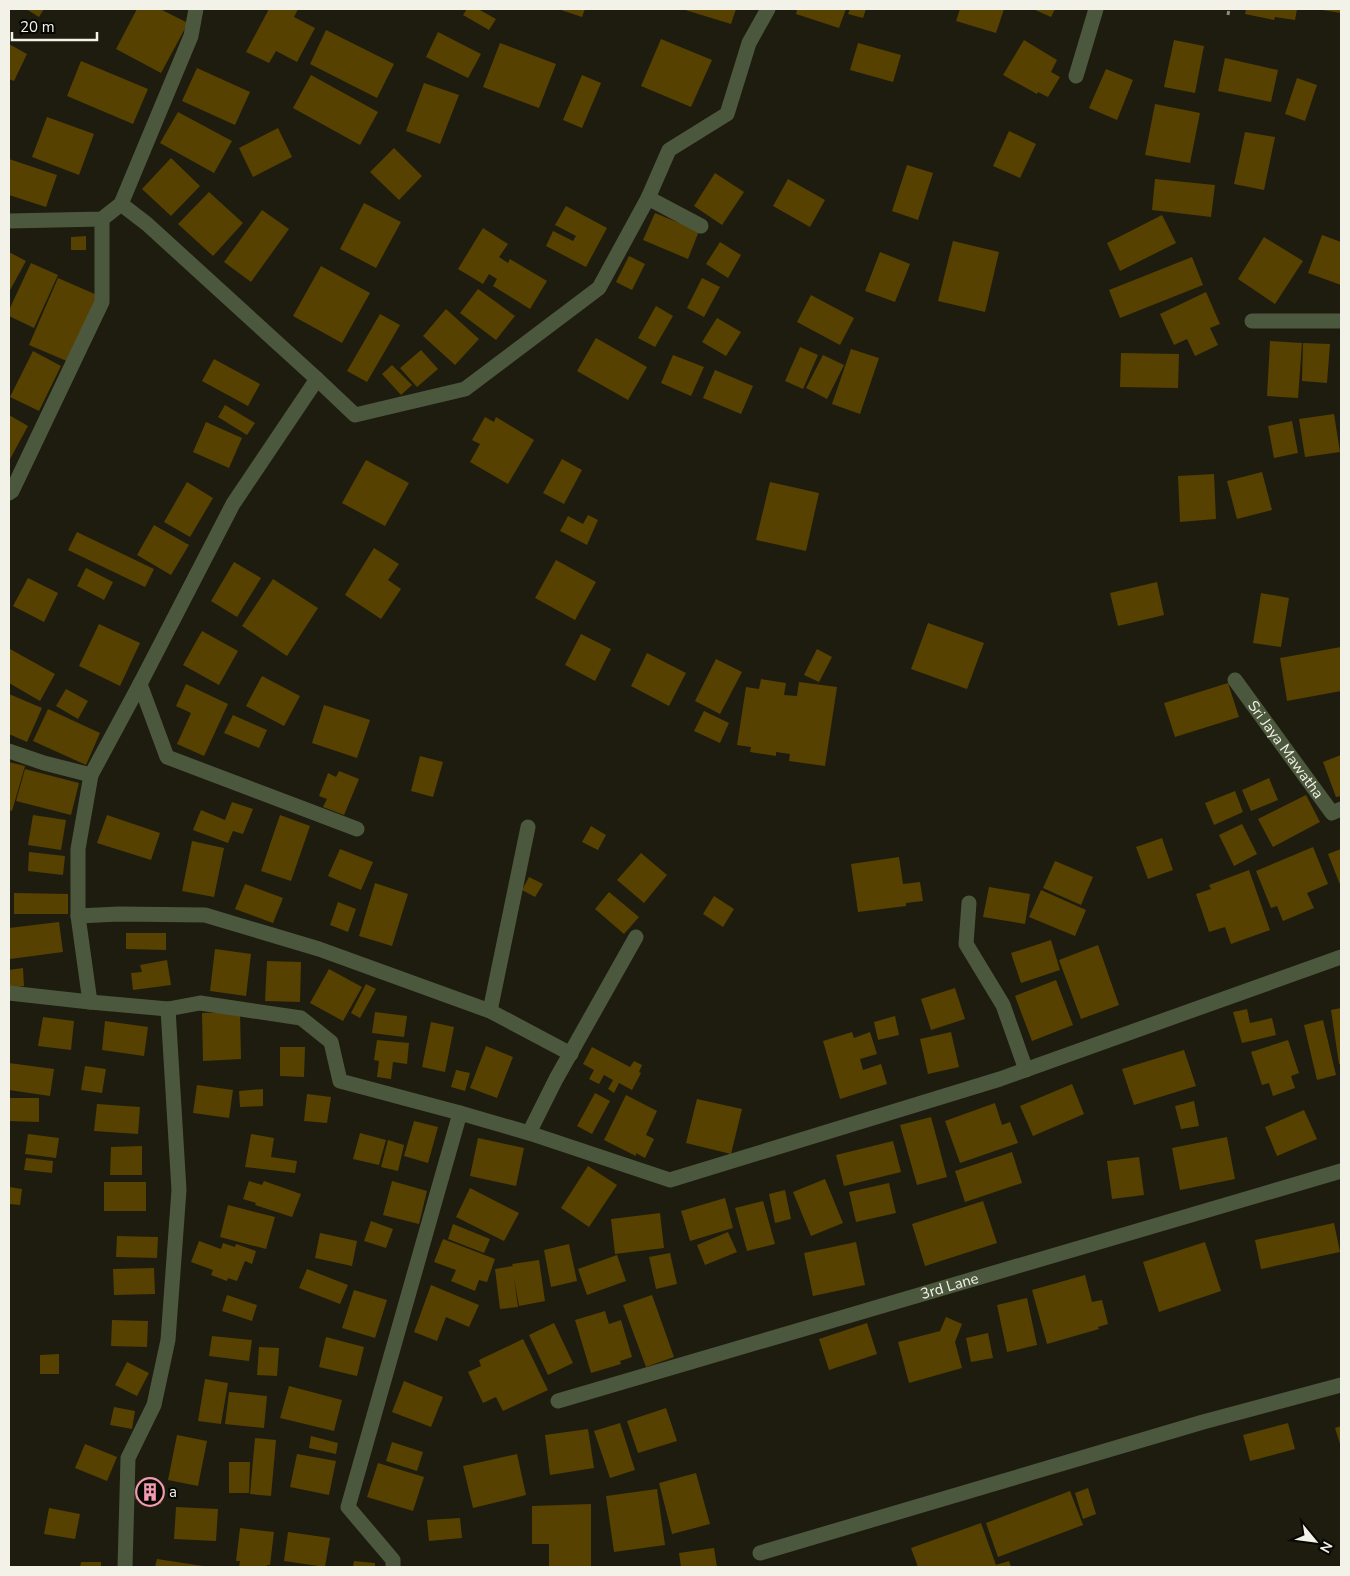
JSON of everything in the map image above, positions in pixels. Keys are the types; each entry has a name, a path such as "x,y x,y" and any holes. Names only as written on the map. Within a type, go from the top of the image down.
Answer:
{"street":[{"path":"9,222 102,219 121,204 191,36 196,9"},
{"path":"121,204 147,224 355,415 465,390 599,288 648,198 669,150 726,114 749,44 768,9"},
{"path":"1076,76 1096,9"},
{"path":"648,198 701,226"},
{"path":"9,493 12,491 102,302 102,219"},
{"path":"1252,321 1341,321"},
{"path":"90,1002 78,916 78,849 91,775 233,504 316,379"},
{"name":"Sri Jaya Mawatha","path":"1235,680 1332,812 1341,809"},
{"path":"140,684 167,757 357,829"},
{"path":"9,751 44,763 91,775"},
{"path":"490,1011 528,827"},
{"path":"969,903 966,944 1003,1005 1026,1070"},
{"path":"78,916 119,914 205,915 318,949 490,1011 571,1054"},
{"path":"529,1133 556,1079 636,937"},
{"path":"9,992 90,1002 168,1008 200,1003 300,1018 331,1042 340,1081 529,1133 670,1180 1026,1070 1341,957"},
{"path":"125,1567 128,1458 154,1405 168,1340 179,1190 168,1008"},
{"path":"393,1567 393,1560 348,1508 460,1113"},
{"name":"3rd Lane","path":"558,1402 1341,1171"},
{"path":"760,1554 1203,1422 1341,1385"}],"path":[{"path":"1228,15 1229,9"}],"building":[{"path":"26,9 44,9 39,17"},
{"path":"137,9 160,9 188,23 161,73 116,49"},
{"path":"269,9 298,9 294,17 315,28 297,62 276,51 269,63 246,52"},
{"path":"467,9 478,9 496,19 489,30 463,15"},
{"path":"558,9 585,9 582,17"},
{"path":"682,9 736,9 731,24"},
{"path":"797,9 846,9 839,28 796,14"},
{"path":"850,9 866,9 863,18 848,14"},
{"path":"960,9 1004,9 996,33 956,21"},
{"path":"1033,9 1055,9 1051,17"},
{"path":"1246,9 1297,9 1295,20 1275,17 1274,20 1245,14"},
{"path":"1341,9 1341,13 1322,10"},
{"path":"326,30 394,64 377,98 310,64"},
{"path":"438,32 481,54 468,78 426,57"},
{"path":"661,39 712,60 691,107 641,86"},
{"path":"1024,40 1057,60 1051,72 1060,77 1048,97 1038,92 1037,94 1003,75"},
{"path":"1174,40 1204,46 1195,93 1164,87"},
{"path":"500,43 556,64 539,108 483,87"},
{"path":"858,43 901,55 893,82 850,70"},
{"path":"9,44 27,54 14,81 9,79"},
{"path":"1225,58 1278,70 1271,102 1218,91"},
{"path":"81,61 148,89 133,124 67,96"},
{"path":"197,68 250,92 235,125 182,101"},
{"path":"1106,69 1133,80 1117,120 1089,108"},
{"path":"311,75 378,112 360,145 293,108"},
{"path":"582,75 601,83 582,128 563,120"},
{"path":"1297,78 1317,85 1305,121 1285,114"},
{"path":"424,83 459,95 440,144 406,131"},
{"path":"1155,104 1200,113 1190,163 1145,155"},
{"path":"178,112 232,141 214,173 160,143"},
{"path":"47,117 94,134 79,175 32,157"},
{"path":"278,128 292,157 253,177 239,148"},
{"path":"1009,131 1036,144 1020,178 993,166"},
{"path":"1245,132 1275,137 1264,190 1234,184"},
{"path":"394,148 422,176 399,200 370,172"},
{"path":"171,158 200,186 171,216 142,189"},
{"path":"9,159 57,175 46,207 9,195"},
{"path":"907,165 933,173 918,220 892,211"},
{"path":"715,173 744,192 722,225 694,206"},
{"path":"788,179 825,200 810,227 773,206"},
{"path":"1155,179 1215,185 1211,217 1152,210"},
{"path":"209,192 243,223 213,256 178,224"},
{"path":"364,203 401,222 376,268 340,249"},
{"path":"566,206 607,228 586,267 546,246 553,231 573,241 576,236 555,225"},
{"path":"262,210 289,229 251,282 224,262"},
{"path":"655,213 699,231 688,259 643,240"},
{"path":"1162,215 1176,243 1120,271 1107,243"},
{"path":"483,228 508,244 499,257 508,263 510,259 547,281 530,309 493,286 497,279 489,274 483,284 458,269"},
{"path":"1322,235 1341,242 1341,285 1308,273"},
{"path":"86,236 86,250 71,250 71,237"},
{"path":"1264,237 1303,261 1275,304 1238,279"},
{"path":"953,241 999,252 985,312 938,301"},
{"path":"720,242 741,255 728,278 706,264"},
{"path":"9,252 26,261 9,292"},
{"path":"880,252 910,264 895,302 865,291"},
{"path":"629,256 645,264 632,290 616,282"},
{"path":"1192,257 1203,285 1120,318 1109,290"},
{"path":"31,263 58,275 34,328 9,316 9,310"},
{"path":"321,266 370,293 342,343 293,316"},
{"path":"58,278 97,295 69,362 29,345"},
{"path":"702,278 720,287 704,317 687,308"},
{"path":"478,289 515,316 496,340 460,313"},
{"path":"1206,292 1220,324 1210,328 1218,345 1195,356 1187,339 1174,345 1160,314"},
{"path":"811,295 854,318 840,345 797,322"},
{"path":"656,306 673,316 655,347 638,338"},
{"path":"446,309 479,339 455,365 423,336"},
{"path":"380,314 400,325 367,382 347,371"},
{"path":"717,318 741,332 726,356 702,342"},
{"path":"596,338 647,367 628,400 577,371"},
{"path":"1270,341 1302,343 1298,398 1267,396"},
{"path":"1303,343 1330,344 1327,383 1302,381"},
{"path":"800,347 818,355 803,389 785,381"},
{"path":"851,349 879,358 860,414 832,404"},
{"path":"421,350 438,369 417,387 400,368"},
{"path":"33,351 61,366 39,411 10,397"},
{"path":"1121,353 1179,354 1178,388 1120,387"},
{"path":"673,355 704,367 691,396 661,383"},
{"path":"823,355 844,365 827,399 806,388"},
{"path":"214,359 260,384 248,406 202,381"},
{"path":"392,365 412,385 401,395 382,374"},
{"path":"715,370 753,386 741,414 703,398"},
{"path":"225,405 255,423 247,435 218,417"},
{"path":"1334,414 1340,452 1305,457 1299,419"},
{"path":"9,415 28,426 9,461"},
{"path":"485,417 494,422 496,417 534,440 508,484 470,462 480,444 472,440"},
{"path":"1292,421 1298,453 1274,458 1268,426"},
{"path":"206,422 242,438 229,468 193,452"},
{"path":"562,459 582,470 564,504 543,493"},
{"path":"366,460 409,483 385,526 342,503"},
{"path":"1262,472 1272,510 1237,519 1227,481"},
{"path":"1214,474 1216,519 1180,522 1178,476"},
{"path":"187,482 213,498 190,537 164,522"},
{"path":"770,482 819,493 806,551 756,540"},
{"path":"588,515 598,520 587,545 560,531 568,516 583,524"},
{"path":"154,525 189,545 171,575 137,555"},
{"path":"77,532 154,569 145,587 68,550"},
{"path":"374,548 399,564 388,580 401,589 381,619 345,595"},
{"path":"556,560 596,582 575,620 535,598"},
{"path":"234,562 261,578 237,617 211,601"},
{"path":"86,568 113,582 104,600 77,586"},
{"path":"28,578 58,593 44,622 13,606"},
{"path":"273,579 318,608 287,656 242,626"},
{"path":"1157,582 1164,615 1118,626 1110,593"},
{"path":"1261,593 1289,598 1281,647 1253,643"},
{"path":"928,623 984,643 967,689 911,669"},
{"path":"99,624 140,643 120,686 79,666"},
{"path":"202,631 238,651 219,685 183,665"},
{"path":"581,634 611,649 595,681 565,665"},
{"path":"1341,647 1341,691 1287,701 1280,658"},
{"path":"10,649 55,674 40,701 9,683"},
{"path":"817,649 832,657 819,682 804,675"},
{"path":"647,653 686,673 669,706 631,686"},
{"path":"716,659 742,672 720,714 695,701"},
{"path":"262,676 300,696 284,726 246,706"},
{"path":"761,679 786,683 784,695 797,696 799,682 837,687 825,766 789,761 790,754 776,752 776,756 750,752 751,747 737,745 746,687 759,689"},
{"path":"1228,683 1239,717 1175,737 1164,703"},
{"path":"186,684 228,704 204,756 177,744 191,713 176,706"},
{"path":"66,689 88,701 78,719 56,706"},
{"path":"9,694 42,708 27,742 9,734"},
{"path":"324,705 370,720 357,758 312,743"},
{"path":"48,709 100,733 86,765 33,741"},
{"path":"704,711 729,723 720,743 694,731"},
{"path":"233,715 267,730 259,748 224,733"},
{"path":"1341,755 1341,796 1336,797 1323,762"},
{"path":"420,756 443,762 433,797 411,791"},
{"path":"9,762 25,766 12,811 9,810"},
{"path":"25,769 79,783 71,815 16,801"},
{"path":"339,771 359,779 344,815 323,807 327,799 319,796 328,773 336,777"},
{"path":"1269,778 1278,800 1251,811 1242,790"},
{"path":"1235,791 1243,812 1214,825 1205,803"},
{"path":"1306,795 1320,822 1273,847 1258,819"},
{"path":"232,802 253,809 243,834 233,831 228,843 193,830 201,810 225,820"},
{"path":"33,815 66,820 61,850 28,845"},
{"path":"107,815 160,833 151,860 97,843"},
{"path":"280,815 310,826 291,881 261,871"},
{"path":"1242,824 1257,854 1234,866 1219,835"},
{"path":"591,826 606,835 598,850 582,842"},
{"path":"1162,838 1173,870 1148,879 1136,847"},
{"path":"192,841 224,848 214,897 182,891"},
{"path":"1313,847 1328,884 1307,893 1314,908 1283,921 1277,906 1271,908 1256,871"},
{"path":"340,849 373,862 361,890 328,876"},
{"path":"1341,849 1341,887 1328,854"},
{"path":"29,852 65,856 63,875 28,871"},
{"path":"641,853 667,875 644,903 617,880"},
{"path":"899,857 903,884 920,882 923,901 906,903 906,906 858,912 851,864"},
{"path":"1055,861 1093,877 1081,905 1043,888"},
{"path":"1249,870 1270,930 1231,944 1225,927 1209,932 1196,894 1211,889 1209,885"},
{"path":"529,877 543,884 535,897 522,890"},
{"path":"375,883 408,894 392,946 359,936"},
{"path":"245,884 283,898 273,923 235,909"},
{"path":"989,887 1030,894 1025,924 983,917"},
{"path":"1041,890 1086,910 1075,936 1029,917"},
{"path":"609,892 639,917 624,934 595,909"},
{"path":"14,893 68,894 68,914 14,914"},
{"path":"714,896 734,909 723,927 703,914"},
{"path":"338,902 356,909 348,932 330,925"},
{"path":"59,922 63,952 10,959 9,928"},
{"path":"126,933 166,933 166,950 126,949"},
{"path":"1051,940 1060,970 1021,983 1011,953"},
{"path":"1098,945 1119,1005 1081,1019 1059,960"},
{"path":"215,949 251,954 246,996 210,991"},
{"path":"167,960 171,985 133,990 131,973 142,972 140,965"},
{"path":"267,961 301,962 300,1002 265,1001"},
{"path":"23,968 24,986 9,988 9,970"},
{"path":"329,969 362,987 343,1021 310,1003"},
{"path":"1056,980 1073,1025 1032,1041 1015,996"},
{"path":"366,984 376,989 360,1018 351,1013"},
{"path":"955,988 965,1019 931,1030 921,999"},
{"path":"1341,1008 1341,1064 1339,1064 1331,1010"},
{"path":"1247,1009 1250,1023 1272,1018 1276,1035 1242,1043 1233,1012"},
{"path":"240,1012 241,1059 203,1061 202,1013"},
{"path":"375,1012 407,1016 404,1037 372,1033"},
{"path":"895,1016 899,1035 878,1040 874,1022"},
{"path":"43,1017 74,1021 71,1050 38,1046"},
{"path":"1323,1020 1336,1075 1317,1080 1304,1025"},
{"path":"105,1021 148,1027 144,1056 102,1050"},
{"path":"431,1022 454,1027 445,1072 422,1067"},
{"path":"852,1032 854,1038 870,1032 877,1054 860,1059 863,1070 881,1064 887,1084 840,1099 823,1041"},
{"path":"951,1032 959,1067 928,1074 920,1039"},
{"path":"377,1040 409,1043 407,1064 393,1062 391,1079 377,1077 379,1061 374,1060"},
{"path":"1288,1040 1299,1073 1291,1076 1295,1088 1273,1096 1269,1083 1262,1085 1251,1052"},
{"path":"486,1046 513,1057 497,1098 470,1088"},
{"path":"280,1047 305,1047 304,1077 280,1076"},
{"path":"592,1047 630,1067 634,1061 642,1065 639,1072 641,1073 632,1090 619,1083 614,1093 608,1089 613,1080 604,1075 599,1084 589,1079 594,1070 583,1064"},
{"path":"1184,1050 1196,1086 1134,1105 1122,1069"},
{"path":"9,1063 54,1069 50,1096 9,1090"},
{"path":"85,1066 106,1069 102,1093 81,1090"},
{"path":"456,1070 470,1073 465,1091 451,1087"},
{"path":"1072,1084 1084,1114 1033,1136 1020,1106"},
{"path":"197,1085 233,1090 229,1118 193,1113"},
{"path":"263,1089 263,1106 240,1107 239,1091"},
{"path":"595,1093 610,1101 592,1134 577,1126"},
{"path":"307,1094 331,1097 327,1123 304,1121"},
{"path":"626,1095 657,1111 646,1135 654,1139 645,1158 636,1153 636,1156 604,1140"},
{"path":"9,1098 39,1098 39,1122 9,1121"},
{"path":"697,1099 742,1109 731,1154 686,1143"},
{"path":"1194,1101 1199,1126 1181,1129 1175,1106"},
{"path":"995,1103 1002,1125 1010,1122 1018,1143 960,1163 945,1121"},
{"path":"97,1104 140,1107 138,1134 94,1131"},
{"path":"1304,1110 1317,1139 1277,1156 1265,1127"},
{"path":"931,1117 947,1177 917,1185 900,1125"},
{"path":"414,1121 438,1127 428,1163 404,1156"},
{"path":"360,1133 386,1140 379,1165 353,1159"},
{"path":"28,1134 59,1138 56,1158 25,1154"},
{"path":"251,1134 274,1138 271,1157 297,1161 295,1173 245,1167"},
{"path":"1227,1137 1235,1179 1180,1190 1172,1148"},
{"path":"478,1138 524,1148 516,1186 470,1176"},
{"path":"388,1140 404,1145 398,1171 381,1167"},
{"path":"893,1141 901,1172 844,1186 836,1155"},
{"path":"142,1146 142,1175 110,1175 111,1147"},
{"path":"1012,1152 1022,1183 965,1202 955,1171"},
{"path":"1139,1157 1144,1195 1112,1199 1107,1161"},
{"path":"26,1158 53,1161 52,1173 24,1170"},
{"path":"588,1166 617,1185 589,1227 561,1208"},
{"path":"825,1179 843,1223 811,1236 793,1192"},
{"path":"249,1181 262,1185 264,1181 301,1194 292,1217 243,1199"},
{"path":"392,1181 427,1191 419,1224 383,1215"},
{"path":"104,1182 146,1182 146,1211 104,1211"},
{"path":"889,1183 896,1213 856,1222 849,1192"},
{"path":"9,1187 22,1189 20,1205 9,1204"},
{"path":"470,1188 519,1213 504,1241 456,1217"},
{"path":"785,1190 791,1219 775,1223 769,1194"},
{"path":"725,1198 733,1228 690,1241 681,1211"},
{"path":"763,1201 775,1244 747,1251 735,1208"},
{"path":"983,1201 997,1243 925,1266 912,1224"},
{"path":"228,1205 275,1217 266,1249 220,1237"},
{"path":"660,1213 664,1248 615,1254 611,1219"},
{"path":"371,1221 393,1229 386,1248 364,1241"},
{"path":"1334,1223 1340,1252 1261,1269 1255,1240"},
{"path":"453,1224 490,1239 484,1253 448,1239"},
{"path":"728,1232 737,1252 705,1265 697,1245"},
{"path":"320,1233 357,1241 352,1266 315,1258"},
{"path":"117,1236 158,1237 157,1258 116,1257"},
{"path":"443,1239 495,1259 487,1282 479,1280 475,1291 451,1281 456,1270 434,1262"},
{"path":"199,1241 221,1249 223,1243 235,1247 236,1244 256,1251 252,1264 245,1261 237,1281 228,1278 227,1281 211,1275 213,1270 191,1262"},
{"path":"856,1242 865,1285 813,1296 804,1253"},
{"path":"1205,1242 1221,1291 1159,1312 1143,1262"},
{"path":"569,1244 577,1281 551,1287 544,1250"},
{"path":"670,1253 677,1284 656,1289 649,1257"},
{"path":"617,1255 626,1281 587,1295 578,1269"},
{"path":"539,1260 545,1301 519,1306 514,1278 518,1307 500,1309 495,1269"},
{"path":"154,1268 155,1294 114,1295 113,1269"},
{"path":"307,1269 348,1285 340,1304 299,1288"},
{"path":"1085,1275 1092,1302 1102,1300 1108,1324 1098,1327 1099,1329 1047,1344 1032,1290"},
{"path":"431,1285 479,1305 469,1327 446,1317 437,1341 414,1332"},
{"path":"354,1290 387,1300 375,1338 342,1328"},
{"path":"227,1295 257,1305 252,1321 222,1311"},
{"path":"652,1295 674,1357 646,1367 623,1305"},
{"path":"1027,1298 1037,1345 1007,1352 997,1305"},
{"path":"605,1311 609,1324 621,1320 632,1357 620,1361 621,1364 591,1373 575,1320"},
{"path":"946,1317 962,1324 955,1342 962,1368 909,1383 898,1342 940,1331"},
{"path":"112,1320 148,1321 147,1347 111,1346"},
{"path":"554,1323 573,1363 548,1375 529,1335"},
{"path":"867,1323 877,1354 829,1370 819,1339"},
{"path":"988,1333 993,1358 971,1362 966,1338"},
{"path":"212,1336 252,1340 249,1361 209,1356"},
{"path":"326,1337 364,1347 357,1376 319,1367"},
{"path":"523,1339 548,1390 503,1411 496,1397 483,1403 468,1372 481,1366 479,1360"},
{"path":"259,1347 279,1348 277,1376 257,1375"},
{"path":"59,1354 59,1374 40,1374 40,1355"},
{"path":"127,1362 149,1373 137,1396 115,1385"},
{"path":"205,1379 228,1383 221,1424 198,1421"},
{"path":"404,1381 443,1397 431,1427 392,1412"},
{"path":"289,1386 342,1400 334,1431 280,1418"},
{"path":"229,1392 267,1396 264,1428 225,1424"},
{"path":"114,1407 135,1411 132,1429 110,1425"},
{"path":"666,1408 677,1441 638,1453 627,1421"},
{"path":"620,1423 635,1470 610,1478 594,1431"},
{"path":"1288,1423 1295,1449 1250,1461 1243,1435"},
{"path":"1341,1426 1341,1447 1335,1428"},
{"path":"588,1429 594,1468 550,1475 545,1435"},
{"path":"177,1435 207,1441 198,1486 168,1480"},
{"path":"311,1436 338,1443 336,1454 309,1448"},
{"path":"255,1438 276,1440 271,1496 250,1494"},
{"path":"392,1442 423,1452 417,1471 386,1461"},
{"path":"85,1444 117,1457 107,1481 75,1468"},
{"path":"297,1454 336,1461 329,1495 290,1487"},
{"path":"517,1454 526,1495 473,1508 463,1466"},
{"path":"229,1462 250,1462 249,1493 229,1493"},
{"path":"378,1463 424,1477 413,1511 367,1497"},
{"path":"696,1473 710,1524 672,1534 659,1483"},
{"name":"a","path":"139,1481 165,1486 161,1504 135,1499"},
{"path":"1088,1488 1096,1514 1083,1519 1075,1493"},
{"path":"657,1489 665,1545 614,1552 606,1496"},
{"path":"1070,1491 1083,1525 998,1557 986,1523"},
{"path":"591,1504 591,1567 549,1567 549,1544 532,1544 532,1506"},
{"path":"176,1507 218,1509 216,1541 174,1539"},
{"path":"49,1508 80,1514 75,1539 44,1534"},
{"path":"460,1518 462,1538 429,1541 427,1520"},
{"path":"981,1523 996,1565 1009,1561 1011,1567 918,1567 911,1548"},
{"path":"240,1528 274,1532 270,1565 266,1567 239,1567 240,1561 236,1561"},
{"path":"288,1532 330,1538 325,1567 284,1561"},
{"path":"714,1548 717,1567 681,1567 679,1553"},
{"path":"157,1559 203,1566 203,1567 155,1567"},
{"path":"354,1561 375,1563 375,1567 353,1567"},
{"path":"81,1562 101,1562 101,1567 80,1567"}],"place":[{"name":"a","path":"150,1492"}]}
